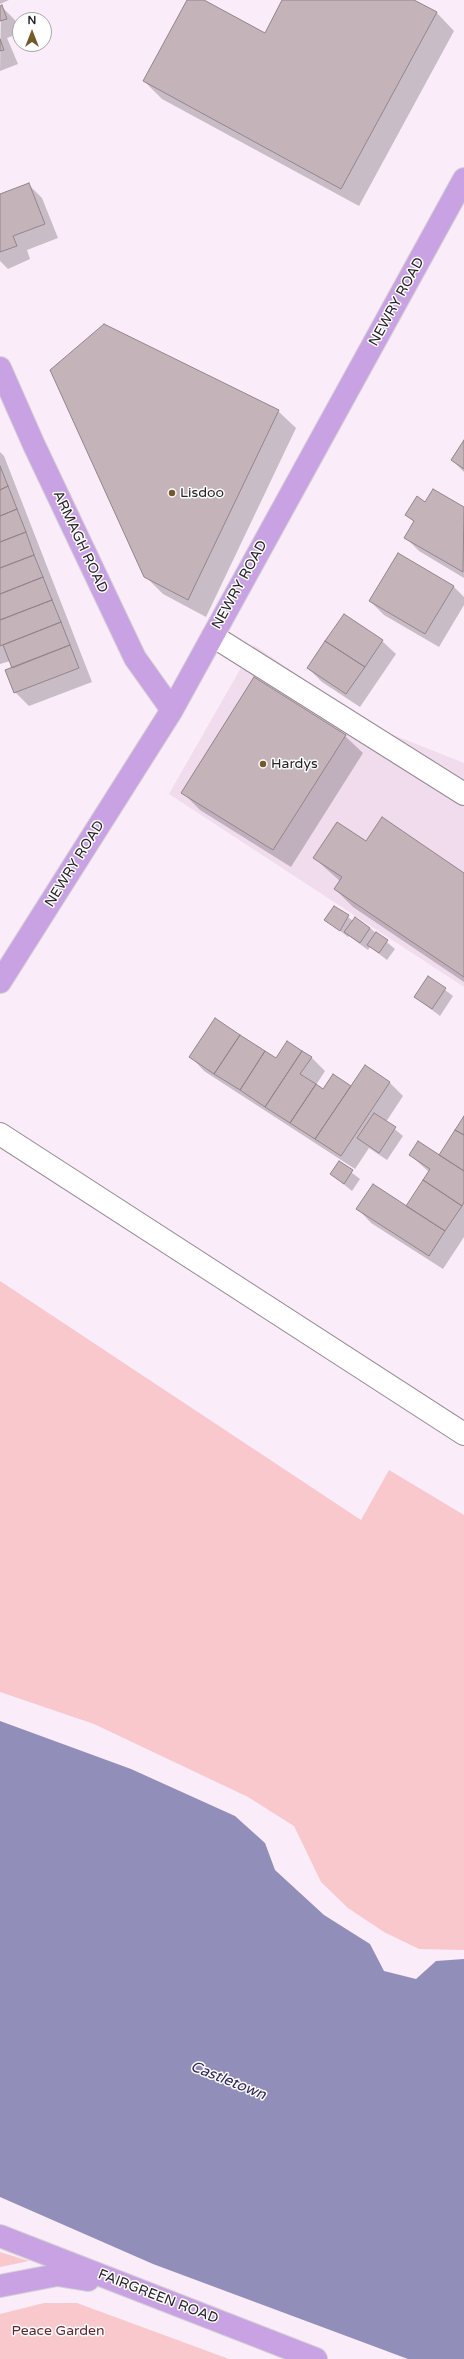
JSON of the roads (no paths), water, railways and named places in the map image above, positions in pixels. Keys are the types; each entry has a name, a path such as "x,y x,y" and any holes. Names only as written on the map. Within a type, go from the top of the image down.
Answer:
{"main road":[{"name":"NEWRY ROAD","path":"0,982 172,710 464,179"},
{"name":"ARMAGH ROAD","path":"0,368 34,445 135,658 172,710"},
{"name":"FAIRGREEN ROAD","path":"0,2236 316,2359"},
{"path":"0,2286 57,2275 132,2287"}],"street":[{"path":"213,636 464,794"},
{"path":"0,1134 464,1434"}],"water":[{"name":"Castletown","path":"0,1721 131,1769 235,1816 265,1843 275,1870 324,1915 370,1944 384,1971 416,1979 436,1961 464,1959 464,2359 408,2359 153,2264 0,2197"}],"place":[{"name":"Lisdoo","path":"172,493"},
{"name":"Hardys","path":"263,764"}],"park label":[{"name":"Peace Garden","path":"58,2331"}]}
